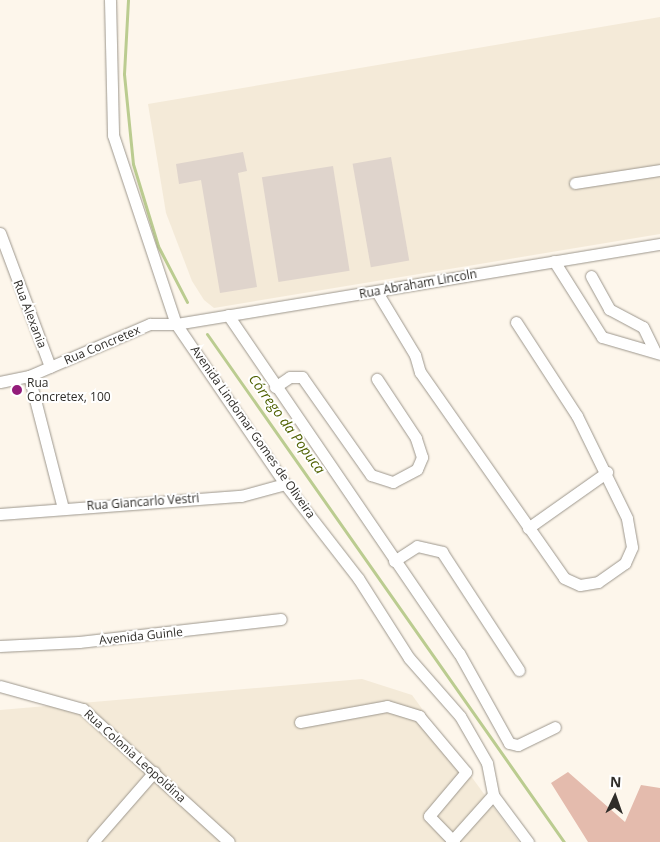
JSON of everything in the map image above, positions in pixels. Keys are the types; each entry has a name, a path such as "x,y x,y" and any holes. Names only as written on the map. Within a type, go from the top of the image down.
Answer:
{"street":[{"name":"Avenida Lindomar Gomes de Oliveira","path":"110,0 113,135 176,324 285,484 358,578 409,658 460,716 487,763 493,795 528,842"},
{"path":"575,183 660,170"},
{"name":"Rua Alexania","path":"0,235 50,367"},
{"name":"Rua Abraham Lincoln","path":"176,324 660,244"},
{"path":"554,261 602,337 657,352"},
{"path":"591,276 608,309 642,327 657,352"},
{"path":"377,292 415,354 420,372 564,578 580,585 598,582 625,563 632,548 627,518 607,472 516,322"},
{"path":"228,315 275,387 459,654 509,743 518,744 555,727"},
{"name":"Rua Concretex","path":"0,382 29,376 128,331 176,324"},
{"path":"29,376 63,508"},
{"path":"275,387 290,377 302,377 370,475 393,482 417,469 422,457 416,438 377,379"},
{"path":"528,528 607,472"},
{"name":"Rua Giancarlo Vestri","path":"0,514 241,496 285,484"},
{"path":"394,561 417,546 442,552 519,670"},
{"name":"Avenida Guinle","path":"0,646 79,642 281,619"},
{"name":"Rua Colonia Leopoldina","path":"0,686 77,705 154,772 229,842"},
{"path":"300,722 387,706 419,716 466,772 429,816 452,842 493,795"},
{"path":"92,842 154,772"}],"shaded area":[{"path":"660,17 660,234 214,308 204,300 192,281 166,213 148,104"},
{"path":"362,679 412,695 519,842 0,842 0,710"},
{"path":"568,772 625,822 641,785 660,788 660,842 588,842 551,783"}],"building":[{"path":"243,152 247,171 238,173 257,287 220,293 201,180 179,184 176,164"},
{"path":"391,157 409,260 371,267 353,164"},
{"path":"333,166 350,271 278,282 262,177"}],"waterway":[{"name":"Córrego da Popuca","path":"128,0 124,74 133,164 158,246 187,302"},
{"path":"207,334 564,842"}],"place":[{"name":"Rua Concretex, 100","path":"17,390"}]}
